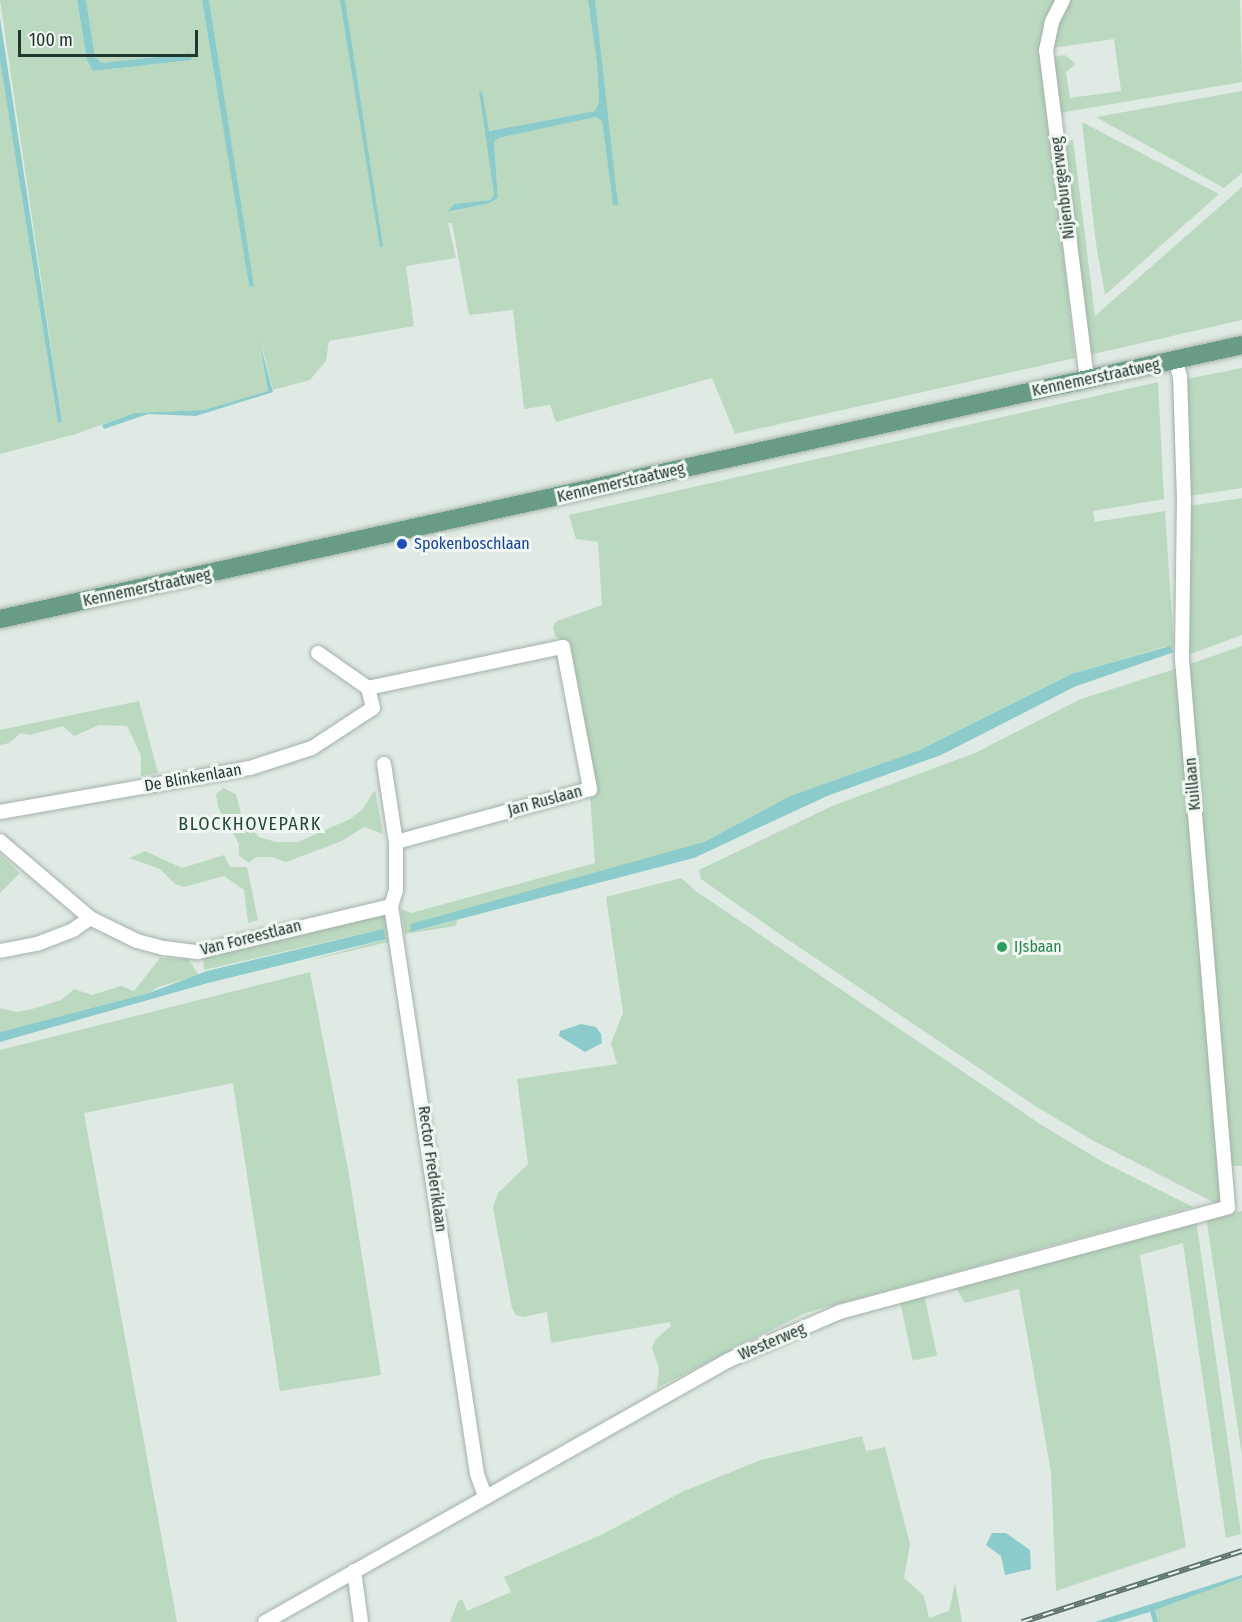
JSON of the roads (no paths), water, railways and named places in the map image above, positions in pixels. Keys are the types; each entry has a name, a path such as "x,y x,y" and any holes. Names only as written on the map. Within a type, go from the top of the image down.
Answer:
{"main road":[{"name":"Kennemerstraatweg","path":"0,619 1088,379 1178,369 1242,345"}],"street":[{"name":"Nijenburgerweg","path":"1063,0 1052,22 1046,50 1088,379"},
{"name":"Kuillaan","path":"1178,369 1182,659 1228,1207"},
{"name":"Jan Ruslaan","path":"368,688 563,648 590,789 396,842"},
{"path":"318,653 368,688"},
{"name":"De Blinkenlaan","path":"0,812 250,768 312,748 373,708 368,688"},
{"path":"384,765 396,842"},
{"name":"Van Foreestlaan","path":"0,841 90,918 137,941 198,952 391,906"},
{"name":"Rector Frederiklaan","path":"396,842 396,890 391,906 477,1474 485,1496"},
{"path":"0,951 37,944 73,930 90,918"},
{"name":"Westerweg","path":"265,1622 729,1360 840,1312 1228,1207"},
{"path":"354,1571 361,1622"}],"water":[{"path":"77,0 86,0 95,57 102,63 190,53 192,60 93,71 87,60"},
{"path":"202,0 209,0 254,287 249,286"},
{"path":"340,0 345,0 383,247 380,247"},
{"path":"588,0 595,0 618,205 613,205 602,121 596,117 499,138 494,142 498,198 490,203 448,212 454,204 490,200 494,195 479,92 482,91 489,131 595,111 599,102 597,64"},
{"path":"0,18 62,422 58,423 0,61"},
{"path":"260,343 273,392 196,416 148,414 104,429 102,425 134,413 204,410 268,391"},
{"path":"1170,646 1174,652 1074,687 941,755 827,796 694,858 410,932 411,924 704,842 790,796 920,750 1071,674"},
{"path":"383,929 386,939 208,983 0,1042 0,1032 149,993 207,971"},
{"path":"581,1024 596,1027 601,1034 602,1043 585,1052 559,1036 560,1031"},
{"path":"992,1533 1006,1533 1030,1550 1031,1569 1005,1575 1001,1556 986,1545"},
{"path":"1242,1575 1242,1578 1155,1610 1158,1622 1153,1622 1150,1612 1116,1622 1095,1622"}],"railway":[{"path":"1022,1622 1242,1551"}],"place":[{"name":"Spokenboschlaan","path":"402,544"},
{"name":"IJsbaan","path":"1002,947"}],"district":[{"name":"BLOCKHOVEPARK","path":"250,824"}]}
